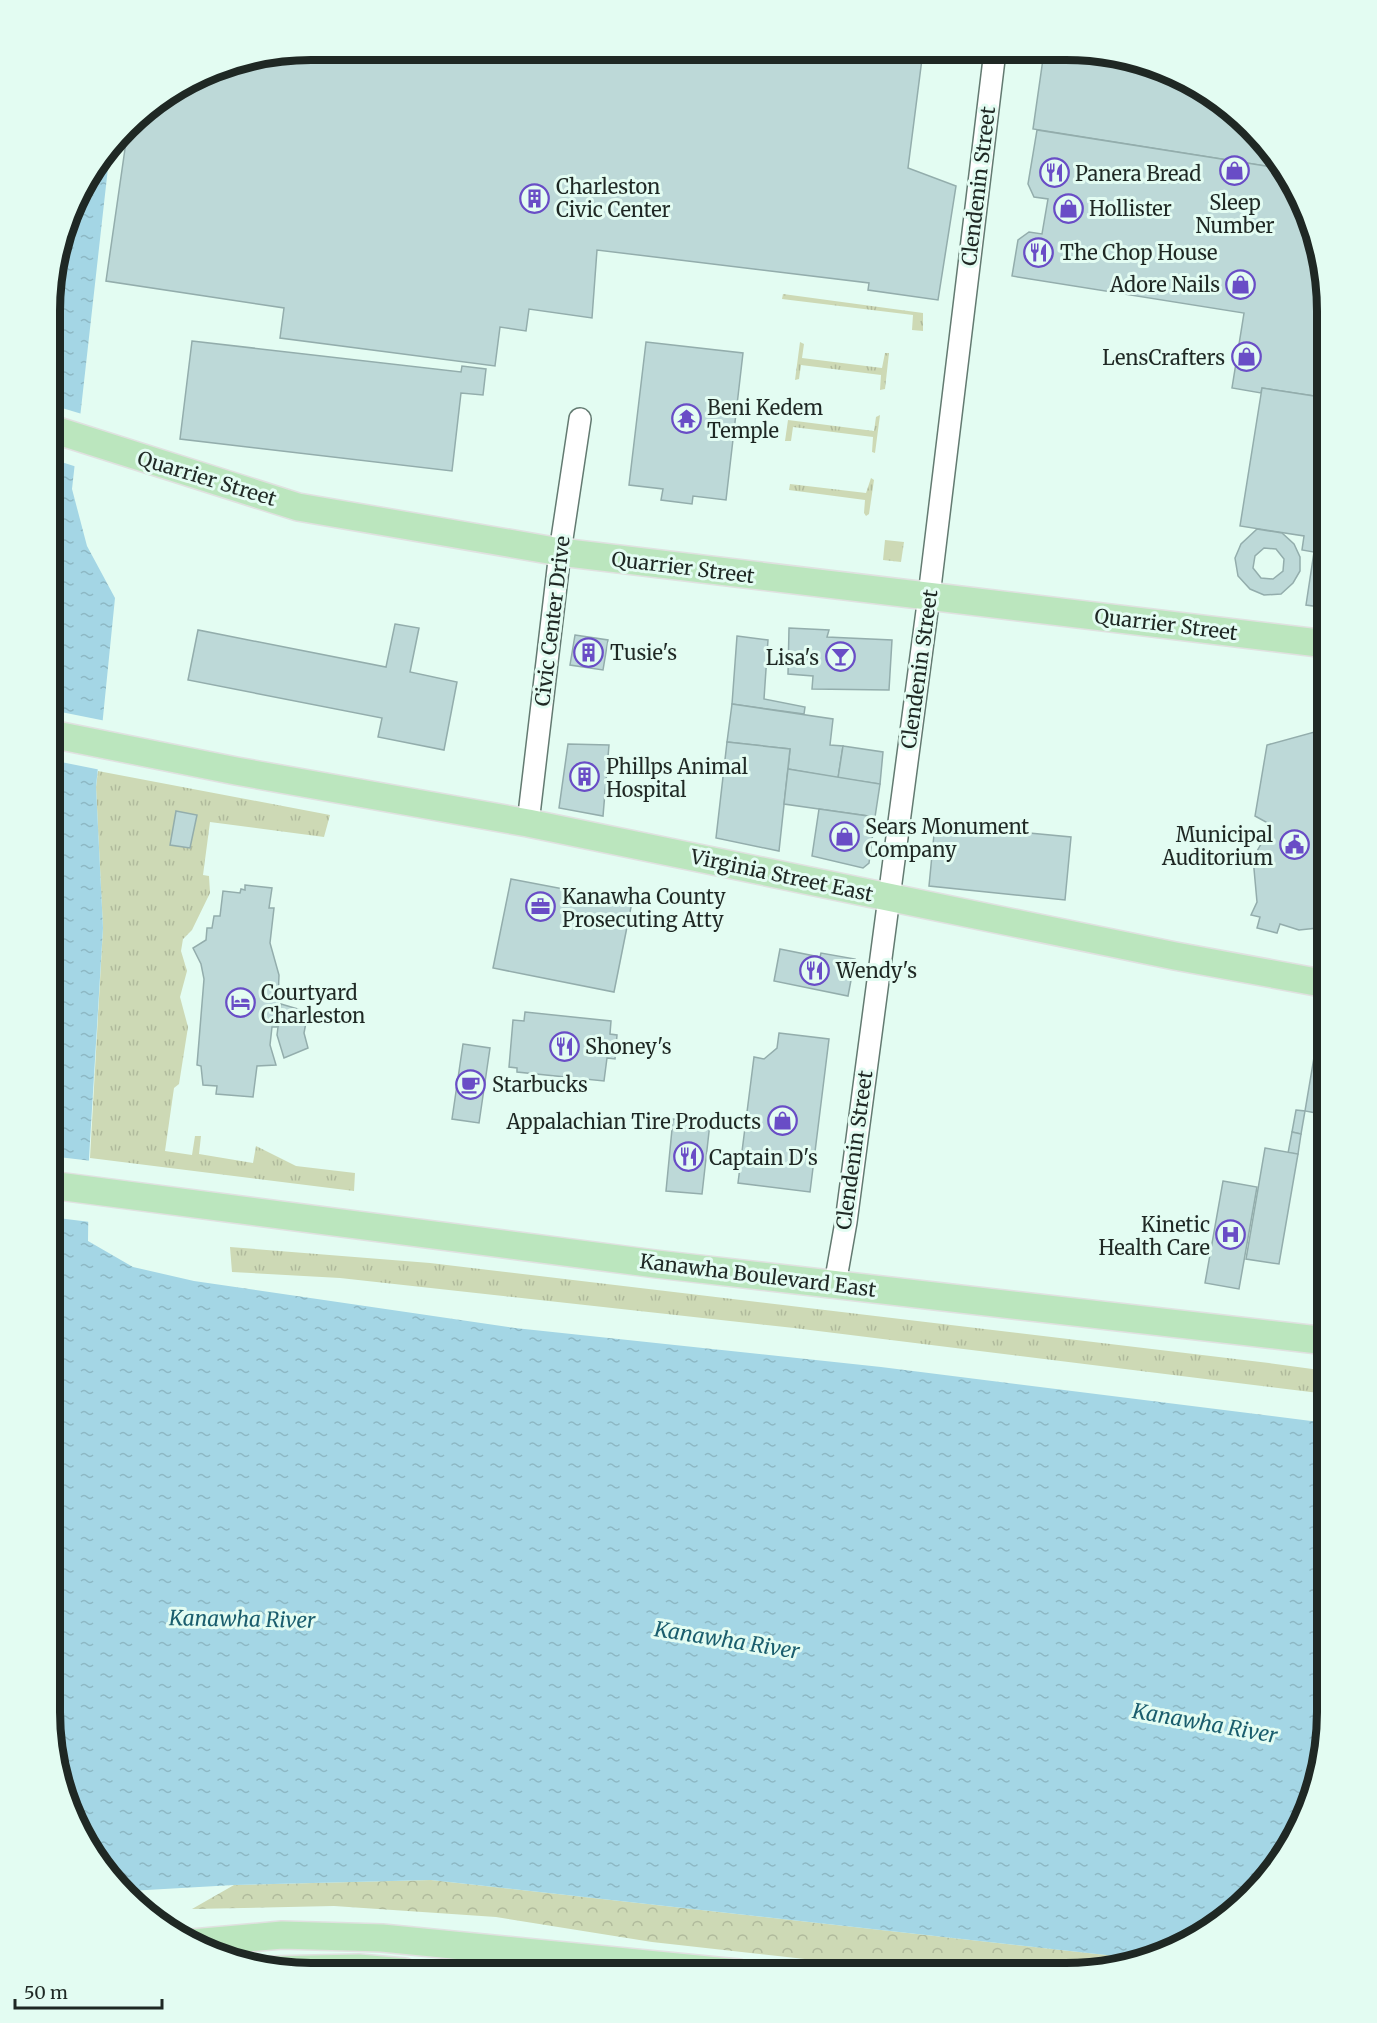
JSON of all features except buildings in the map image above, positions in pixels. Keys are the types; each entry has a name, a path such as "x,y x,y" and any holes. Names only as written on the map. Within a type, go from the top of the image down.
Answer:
{"main road":[{"name":"Quarrier Street","path":"60,432 298,507 560,552 1317,643"},
{"name":"Virginia Street East","path":"60,736 237,771 528,823 1317,982"},
{"name":"Kanawha Boulevard East","path":"60,1186 835,1284 1317,1340"},
{"path":"208,1941 282,1935 382,1938 636,1963"}],"street":[{"name":"Clendenin Street","path":"835,1284 846,1222 887,897 929,596 994,60"},
{"name":"Civic Center Drive","path":"528,823 560,552 580,419"}],"green space":[{"path":"783,294 923,313 923,331 912,330 913,315 782,299"},
{"path":"800,342 804,344 802,358 882,368 885,353 889,353 885,389 880,390 881,375 801,365 799,379 795,380"},
{"path":"880,415 875,453 872,452 873,437 793,427 791,441 785,441 788,420 874,431 876,417"},
{"path":"871,478 874,480 869,514 866,516 864,513 865,500 789,490 790,484 866,493"},
{"path":"885,540 904,542 901,562 883,560"},
{"path":"98,771 330,815 324,837 210,822 203,875 209,876 210,893 192,930 183,939 181,951 187,971 180,997 188,1027 179,1084 174,1088 165,1151 192,1155 195,1136 201,1136 199,1154 253,1163 256,1146 296,1166 355,1173 354,1191 90,1158 103,928 96,787"},
{"path":"230,1247 430,1263 1317,1370 1317,1393 794,1328 340,1278 232,1272"},
{"path":"431,1880 1121,1957 1066,1963 841,1963 652,1942 496,1917 334,1906 192,1909 234,1885"}],"water":[{"name":"Kanawha River","path":"109,163 72,489 87,546 115,598 96,787 103,928 89,1158 88,1241 133,1267 194,1281 515,1328 881,1367 1317,1422 1317,1712 1315,1744 1304,1792 1291,1823 1275,1851 1255,1877 1219,1911 1162,1944 1121,1957 431,1880 234,1885 136,1891 112,1865 86,1823 73,1792 62,1744 60,1712 60,311 62,279 73,231 86,200"}],"pier":[{"path":"60,407 82,414 77,467 60,462"},
{"path":"60,712 106,721 101,770 60,762"},
{"path":"60,1157 92,1161 90,1222 60,1218"}],"place":[{"name":"Sleep Number","path":"1235,171"},
{"name":"Panera Bread","path":"1054,173"},
{"name":"Charleston Civic Center","path":"535,198"},
{"name":"Hollister","path":"1068,208"},
{"name":"The Chop House","path":"1039,252"},
{"name":"Adore Nails","path":"1241,284"},
{"name":"LensCrafters","path":"1246,357"},
{"name":"Beni Kedem Temple","path":"686,419"},
{"name":"Tusie's","path":"589,652"},
{"name":"Lisa's","path":"840,657"},
{"name":"Phillps Animal Hospital","path":"585,777"},
{"name":"Sears Monument Company","path":"844,837"},
{"name":"Municipal Auditorium","path":"1294,845"},
{"name":"Kanawha County Prosecuting Atty","path":"541,907"},
{"name":"Wendy's","path":"815,970"},
{"name":"Courtyard Charleston","path":"240,1003"},
{"name":"Shoney's","path":"564,1046"},
{"name":"Starbucks","path":"471,1084"},
{"name":"Appalachian Tire Products","path":"782,1121"},
{"name":"Captain D's","path":"688,1157"},
{"name":"Kinetic Health Care","path":"1231,1235"}]}
